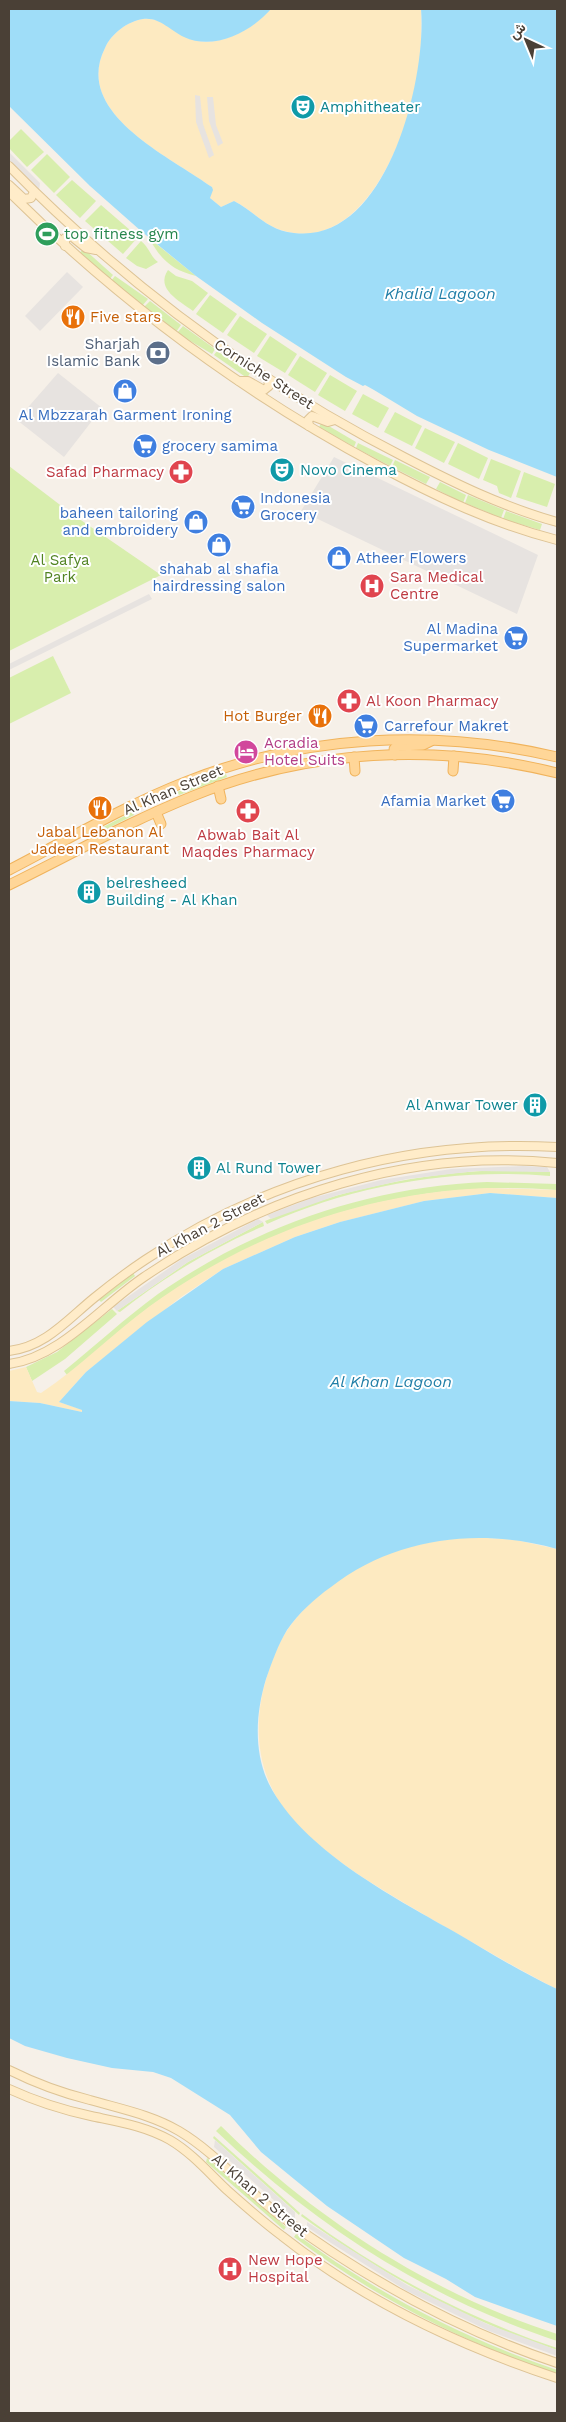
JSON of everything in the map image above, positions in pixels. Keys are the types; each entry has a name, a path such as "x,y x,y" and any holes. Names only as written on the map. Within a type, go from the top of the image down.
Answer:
{"main road":[{"name":"Corniche Street","path":"9,166 96,250 162,304 268,379 335,420 467,489 513,508 557,522"},
{"path":"9,185 24,199 30,198 34,192"},
{"name":"Corniche Street","path":"9,192 64,246 159,325 239,381 309,426 351,451 460,507 498,523 557,540"},
{"path":"64,246 65,238 70,235 86,248 96,250"},
{"path":"239,381 248,381 264,390 269,386 268,379"},
{"path":"309,426 308,420 312,416 328,422 335,420"},
{"name":"Al Khan Street","path":"9,870 151,797 237,764 274,754 325,745 377,740 434,740 500,747 557,757"},
{"path":"395,754 394,749 397,746 423,745 434,740"},
{"name":"Al Khan Street","path":"9,885 156,812 218,786 298,765 354,757 395,754 454,756 524,765 557,773"},
{"path":"453,770 454,756"},
{"path":"354,757 355,771"},
{"path":"218,786 221,799"},
{"path":"156,812 161,824"},
{"path":"9,892 56,862"},
{"name":"Al Khan 2 Street","path":"9,1351 26,1348 49,1337 127,1272 182,1236 235,1209 294,1184 355,1166 424,1152 473,1148 557,1148"},
{"name":"Al Khan 2 Street","path":"9,1364 28,1360 51,1350 124,1292 199,1242 239,1222 303,1195 371,1176 417,1167 491,1160 557,1162"},
{"name":"Al Khan 2 Street","path":"9,2070 66,2093 150,2117 189,2138 207,2151 276,2212 373,2279 461,2326 557,2364"},
{"name":"Al Khan 2 Street","path":"9,2089 73,2111 143,2127 181,2148 244,2205 282,2236 358,2288 469,2344 557,2378"},
{"path":"181,2148 189,2138"},
{"path":"197,2161 207,2151"}],"green space":[{"path":"21,129 44,152 27,167 9,148 9,141"},
{"path":"47,154 70,177 54,193 31,170"},
{"path":"72,180 96,201 80,218 56,195"},
{"path":"101,205 138,237 123,254 85,221"},
{"path":"149,238 196,276 180,271 168,263"},
{"path":"141,241 158,262 146,269 137,266 126,258"},
{"path":"84,249 113,275 109,280 79,253"},
{"path":"168,270 176,276 192,281 208,293 193,311 176,299 167,289 165,277"},
{"path":"115,276 148,299 142,306 111,281"},
{"path":"210,295 237,314 223,333 196,314"},
{"path":"150,301 181,325 176,332 144,307"},
{"path":"240,316 267,334 254,353 227,335"},
{"path":"183,326 215,349 212,354 177,333"},
{"path":"270,336 297,354 285,373 257,356"},
{"path":"217,351 250,373 247,378 214,355"},
{"path":"300,356 327,373 315,392 288,375"},
{"path":"330,375 357,391 345,411 318,395"},
{"path":"363,394 389,408 378,428 352,414"},
{"path":"395,412 422,426 412,446 384,432"},
{"path":"322,422 356,442 354,447 319,427"},
{"path":"425,428 455,442 444,463 415,448"},
{"path":"358,443 393,460 390,466 356,448"},
{"path":"458,443 488,458 479,479 448,464"},
{"path":"491,459 521,471 511,498 499,493 497,486 483,480"},
{"path":"395,460 430,477 426,484 392,467"},
{"name":"Al Safya Park","path":"9,466 72,514 161,575 9,651"},
{"path":"524,472 555,484 547,507 516,497"},
{"path":"440,482 466,495 463,503 436,489"},
{"path":"468,495 504,510 501,518 465,503"},
{"path":"506,511 542,524 540,530 503,519"},
{"path":"53,656 71,693 9,724 9,678"},
{"path":"226,774 227,777 179,795 177,792"},
{"path":"132,812 134,815 93,836 92,833"},
{"path":"501,1170 550,1172 550,1176 514,1174 477,1175 405,1182 335,1199 300,1210 267,1224 265,1221 323,1200 381,1185 441,1175"},
{"path":"487,1182 557,1184 557,1190 504,1188 452,1191 400,1198 350,1210 300,1226 252,1247 206,1271 149,1308 70,1373 67,1375 64,1371 158,1294 195,1270 274,1230 315,1214 399,1192 443,1185"},
{"path":"263,1222 264,1226 207,1253 153,1287 120,1312 117,1311 188,1262"},
{"path":"133,1273 135,1276 101,1302 99,1300"},
{"path":"112,1309 117,1314 65,1359 32,1381 26,1367 57,1352"},
{"path":"221,2126 296,2192 377,2250 420,2275 464,2297 510,2317 557,2334 557,2341 462,2303 374,2255 333,2228 293,2198 216,2131"},
{"path":"214,2136 300,2213 299,2215 213,2138"},
{"path":"207,2158 286,2227 284,2230 206,2162"},
{"path":"302,2214 362,2255 424,2291 489,2322 557,2348 557,2350 489,2324 392,2276 331,2237 301,2216"},
{"path":"296,2234 357,2276 389,2295 488,2344 557,2370 557,2374 487,2348 420,2316 324,2259 294,2237"}],"sand":[{"path":"271,9 421,9 421,45 417,81 412,104 392,157 378,182 362,204 342,221 320,232 294,233 275,228 234,201 221,207 210,198 212,187 151,147 131,131 114,113 102,93 98,71 105,48 116,33 132,22 143,19 155,20 195,41 207,42 231,37 263,17"},
{"path":"488,1188 557,1190 557,1198 490,1193 424,1201 340,1222 295,1237 223,1269 181,1297 86,1372 59,1402 83,1410 82,1412 40,1403 9,1401 9,1371 26,1367 37,1392 41,1393 150,1306 227,1258 268,1239 310,1222 353,1208 442,1191"},
{"path":"471,1537 516,1540 557,1549 557,1989 398,1899 361,1876 325,1850 294,1821 281,1805 265,1769 260,1751 260,1712 268,1673 282,1639 303,1610 331,1585 362,1565 387,1553 415,1545"}],"shaded area":[{"path":"195,95 200,96 203,124 214,155 209,158 196,122"},
{"path":"207,97 213,97 216,125 223,143 218,146 209,121"},
{"path":"9,152 40,183 39,191 9,160"},
{"path":"67,272 83,287 40,331 25,316"},
{"path":"58,373 102,408 64,457 17,420"},
{"path":"334,457 538,555 517,614 301,511"},
{"path":"149,594 152,599 9,670 9,664"},
{"path":"547,1167 550,1172 476,1171 407,1179 338,1195 271,1219 267,1215 312,1198 381,1180 451,1169"},
{"path":"258,1219 263,1222 188,1262 117,1311 113,1307 182,1259"},
{"path":"215,2140 295,2212 295,2219 214,2147"},
{"path":"307,2222 407,2285 487,2324 557,2350 557,2356 489,2331 407,2291 307,2227"}],"water":[{"name":"Khalid Lagoon","path":"9,9 271,9 243,32 231,37 207,42 184,37 154,20 137,20 126,25 111,38 105,48 98,71 102,93 114,113 131,131 151,147 212,187 213,190 210,198 221,207 234,201 269,225 294,233 326,230 354,213 377,186 395,151 408,113 417,75 421,39 421,9 557,9 557,477 489,450 417,416 365,385 363,386 346,377 262,323 196,276 141,231 90,186 9,106"},
{"name":"Al Khan Lagoon","path":"490,1193 557,1198 557,1549 528,1542 498,1539 469,1538 439,1541 410,1547 382,1557 356,1570 313,1601 287,1630 266,1679 258,1718 258,1745 260,1758 269,1784 284,1808 303,1830 326,1850 350,1869 402,1902 557,1989 557,2326 475,2297 446,2279 404,2258 327,2206 261,2152 230,2115 171,2078 153,2072 112,2068 67,2058 25,2046 9,2038 9,1401 40,1403 82,1412 82,1410 59,1402 86,1372 147,1322 223,1269 295,1237 340,1222 424,1201"}],"place":[{"name":"Amphitheater","path":"303,107"},
{"name":"top fitness gym","path":"47,234"},
{"name":"Five stars","path":"73,317"},
{"name":"Sharjah Islamic Bank","path":"158,353"},
{"name":"Al Mbzzarah Garment Ironing","path":"125,391"},
{"name":"grocery samima","path":"145,446"},
{"name":"Novo Cinema","path":"282,470"},
{"name":"Safad Pharmacy","path":"181,472"},
{"name":"Indonesia Grocery","path":"243,507"},
{"name":"baheen tailoring and embroidery","path":"196,522"},
{"name":"shahab al shafia hairdressing salon","path":"219,545"},
{"name":"Atheer Flowers","path":"339,558"},
{"name":"Sara Medical Centre","path":"372,586"},
{"name":"Al Madina Supermarket","path":"516,638"},
{"name":"Al Koon Pharmacy","path":"349,701"},
{"name":"Hot Burger","path":"320,716"},
{"name":"Carrefour Makret","path":"366,726"},
{"name":"Acradia Hotel Suits","path":"246,752"},
{"name":"Afamia Market","path":"503,801"},
{"name":"Jabal Lebanon Al Jadeen Restaurant","path":"100,808"},
{"name":"Abwab Bait Al Maqdes Pharmacy","path":"248,811"},
{"name":"belresheed Building - Al Khan","path":"89,892"},
{"name":"Al Anwar Tower","path":"535,1105"},
{"name":"Al Rund Tower","path":"199,1168"},
{"name":"New Hope Hospital","path":"230,2269"}]}
